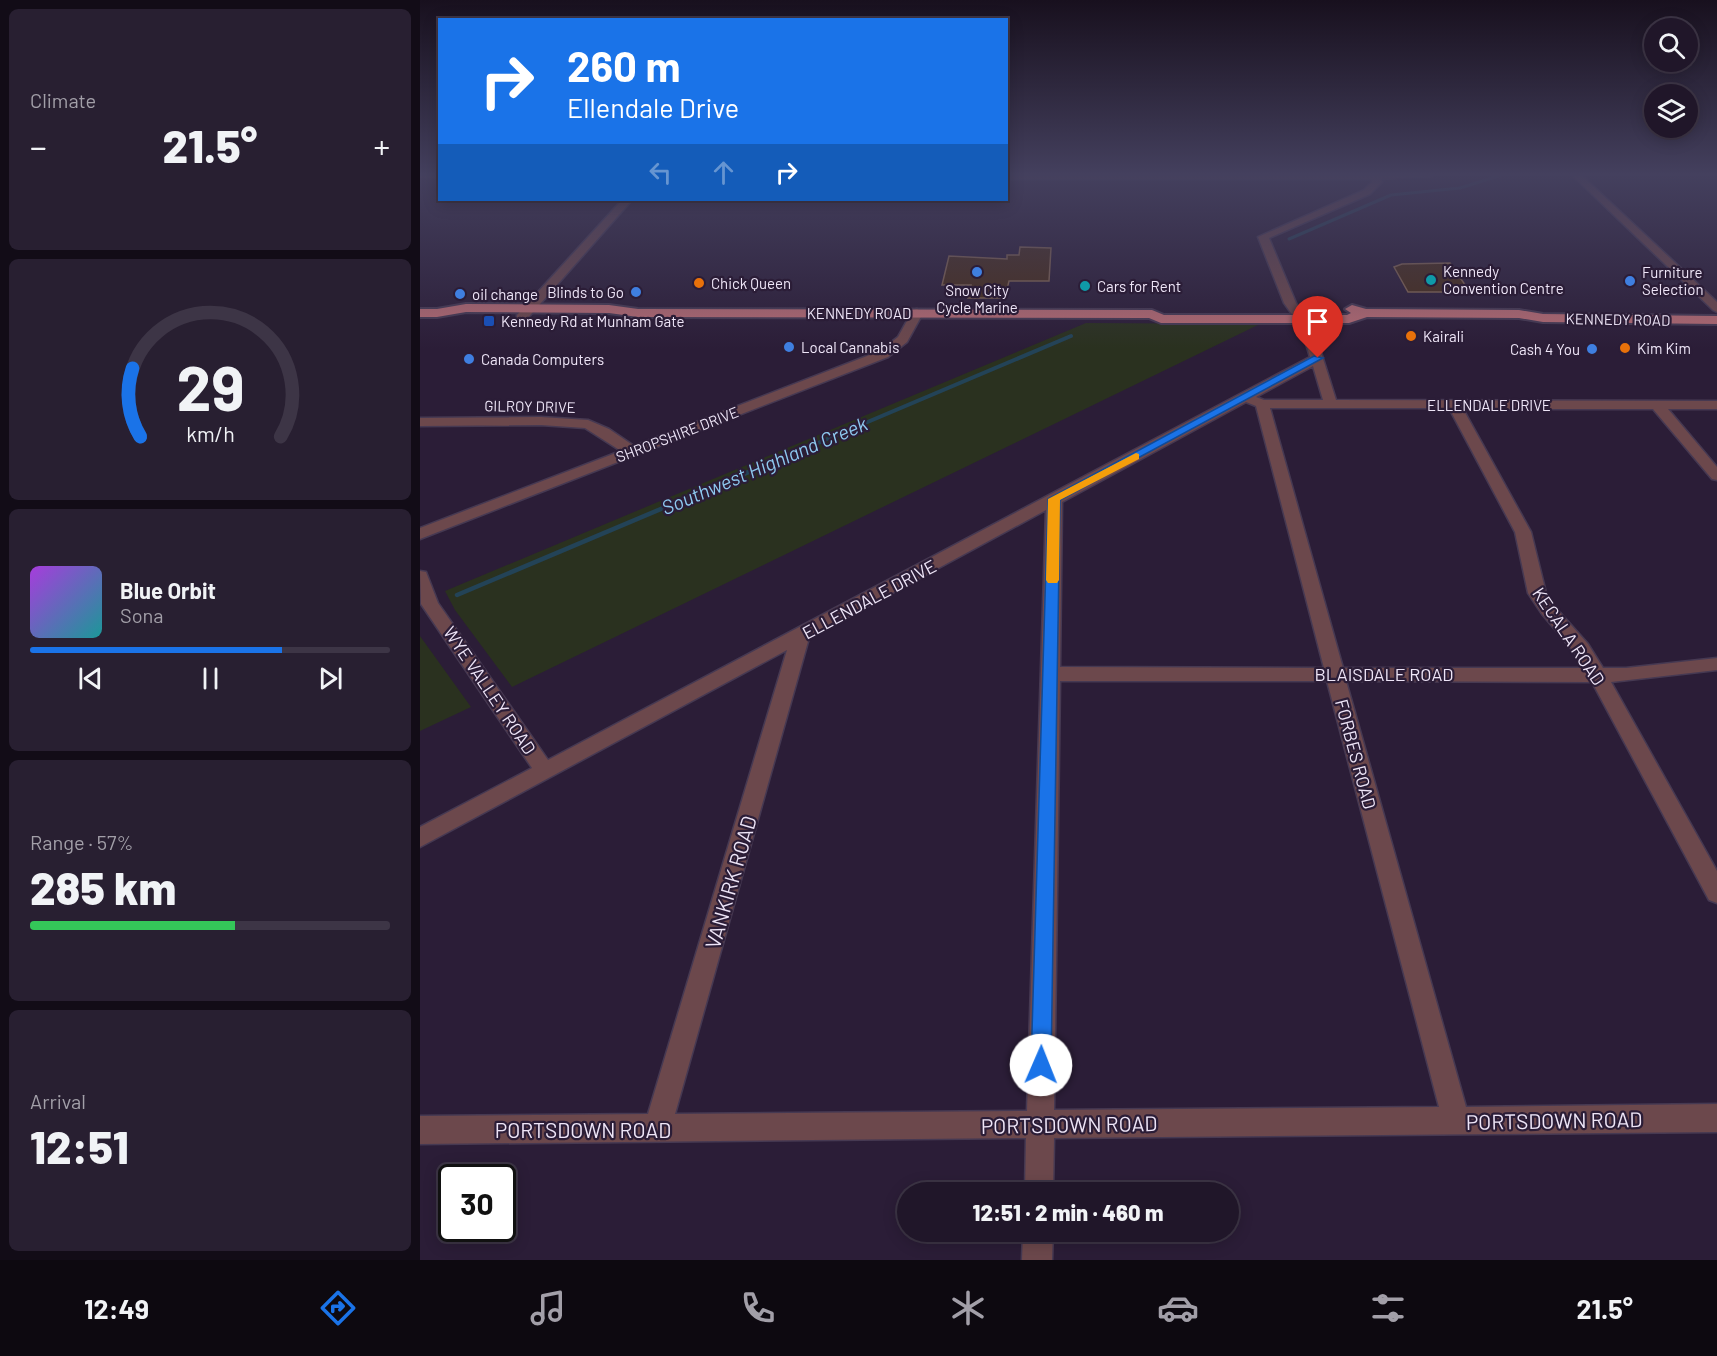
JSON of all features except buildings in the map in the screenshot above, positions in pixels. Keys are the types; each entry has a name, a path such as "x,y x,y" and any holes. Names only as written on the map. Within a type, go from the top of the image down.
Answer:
{"main road":[{"name":"KENNEDY ROAD","path":"1519,314 1537,310 1717,309"},
{"name":"KENNEDY ROAD","path":"420,313 437,313 456,318 525,313 603,317 638,313 917,313 1152,315 1161,319 1297,313 1349,319 1365,313 1519,314 1543,318 1717,320"}],"street":[{"path":"525,313 598,232"},
{"path":"1275,232 1263,237 1318,358 1331,405"},
{"path":"1636,232 1717,309"},
{"name":"SHROPSHIRE DRIVE","path":"420,534 884,354 903,339 917,313"},
{"name":"ELLENDALE DRIVE","path":"420,838 1318,358"},
{"path":"1245,398 1262,405"},
{"name":"ELLENDALE DRIVE","path":"1262,405 1717,405"},
{"name":"FORBES ROAD","path":"1262,405 1456,1121"},
{"name":"KECALA ROAD","path":"1454,405 1528,542 1529,573 1540,600 1586,654 1717,893"},
{"path":"1657,405 1717,476"},
{"name":"GILROY DRIVE","path":"420,422 541,421 588,424 631,451"},
{"path":"1039,1182 1054,499"},
{"name":"WYE VALLEY ROAD","path":"420,576 430,604 545,771"},
{"name":"VANKIRK ROAD","path":"657,1129 801,635"},
{"name":"BLAISDALE ROAD","path":"1051,674 1597,675 1671,671 1717,664"},
{"name":"PORTSDOWN ROAD","path":"420,1130 1717,1118"},
{"path":"1037,1260 1038,1242"}],"green space":[{"path":"1086,323 1260,324 512,687 455,610 445,591"},
{"path":"420,636 471,707 420,731"}],"waterway":[{"name":"Southwest Highland Creek","path":"1289,239 1306,232"},
{"name":"Southwest Highland Creek","path":"773,462 1071,336"},
{"name":"Southwest Highland Creek","path":"457,595 777,460"}],"slow traffic":[{"path":"1053,580 1054,499 1136,456"}],"place":[{"name":"Snow City Cycle Marine","path":"977,272"},
{"name":"Kennedy Convention Centre","path":"1431,280"},
{"name":"Furniture Selection","path":"1630,281"},
{"name":"Chick Queen","path":"699,283"},
{"name":"Cars for Rent","path":"1085,286"},
{"name":"Blinds to Go","path":"636,292"},
{"name":"oil change","path":"460,294"},
{"name":"Kennedy Rd at Munham Gate","path":"489,321"},
{"name":"Kairali","path":"1411,336"},
{"name":"Local Cannabis","path":"789,347"},
{"name":"Kim Kim","path":"1625,348"},
{"name":"Cash 4 You","path":"1592,349"},
{"name":"Canada Computers","path":"469,359"}],"route":[{"path":"1041,1065 1054,499 1318,358"}]}
